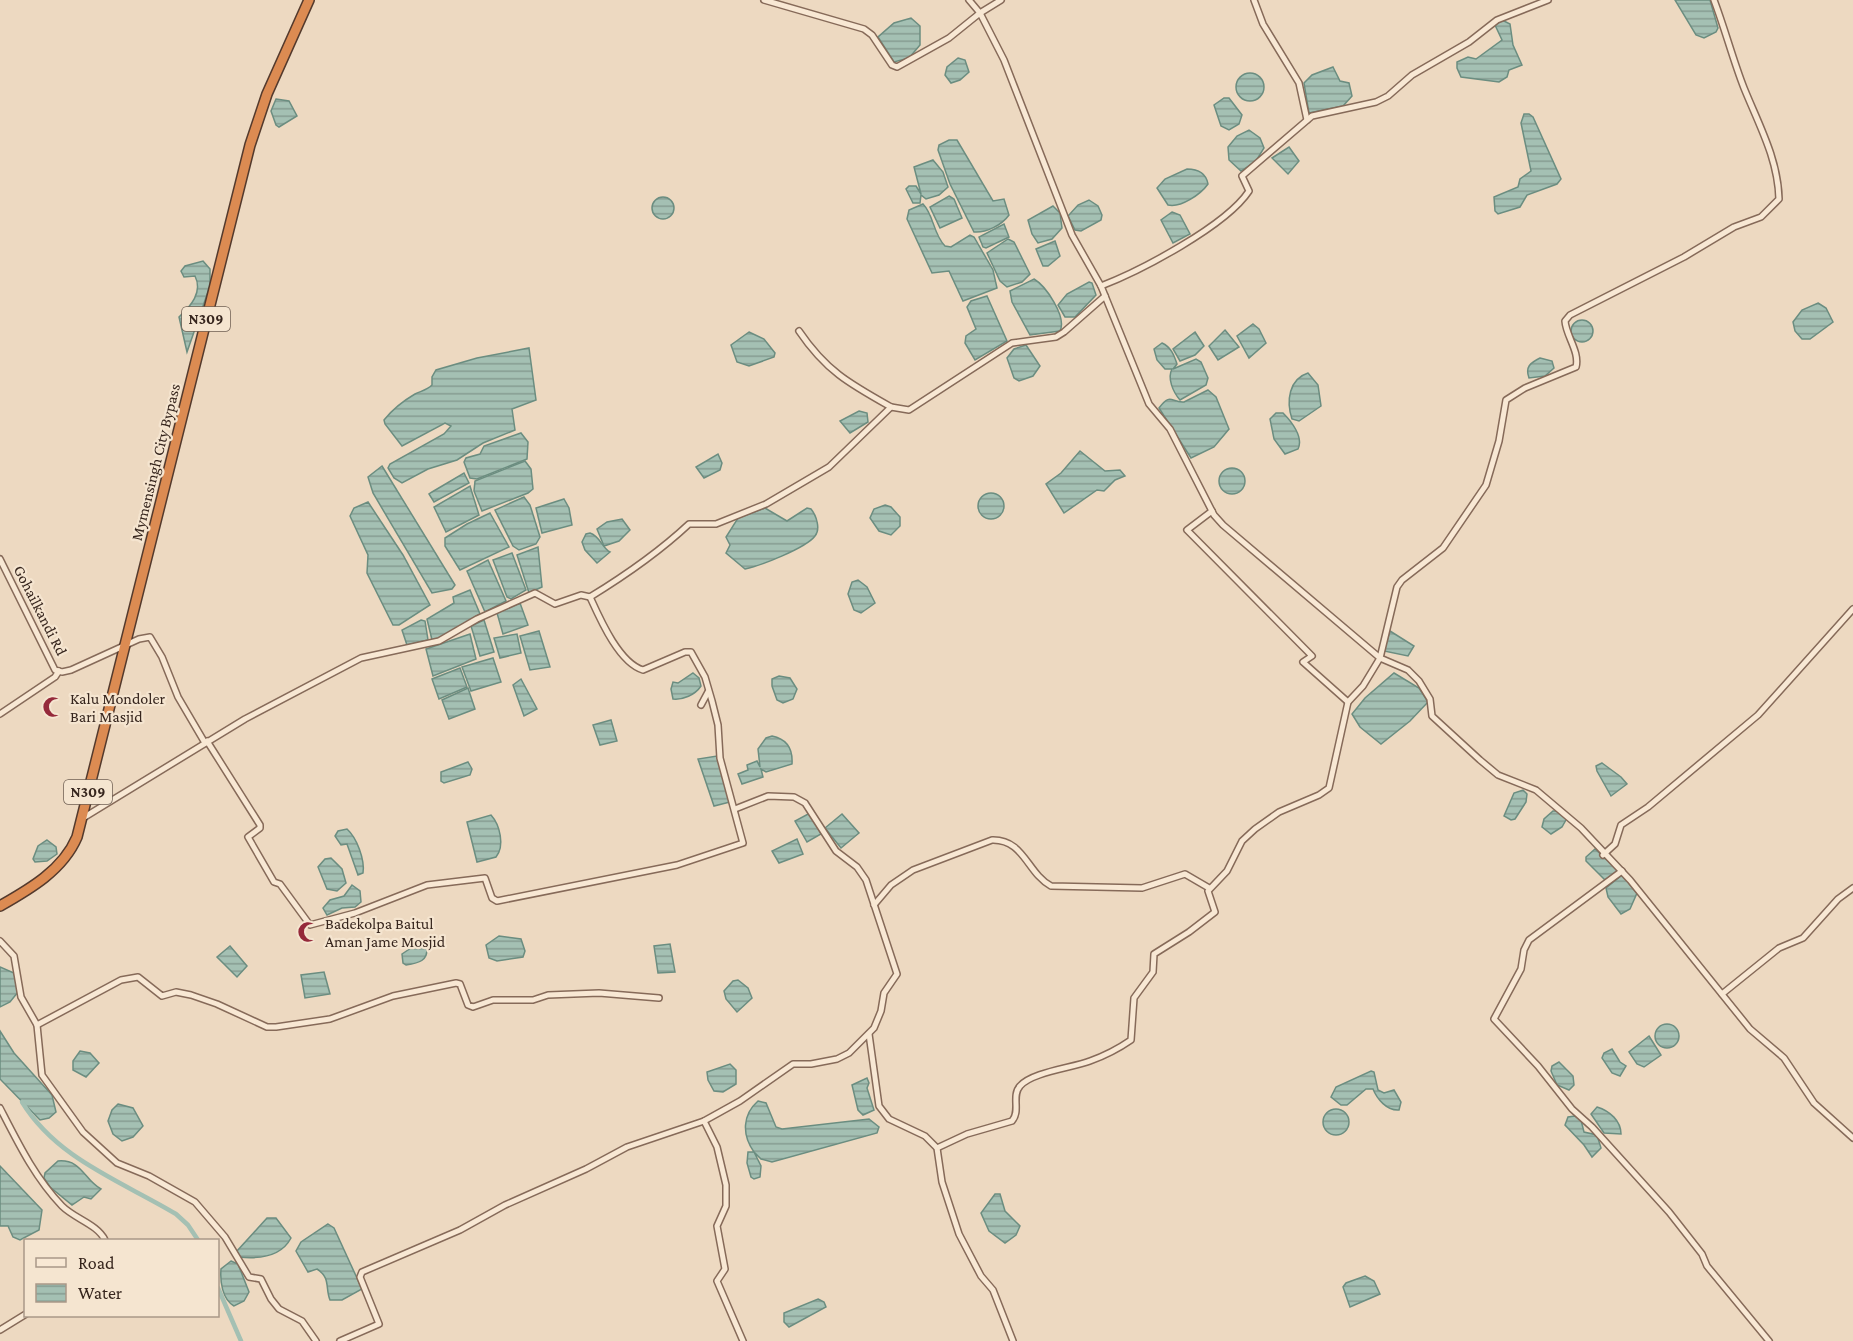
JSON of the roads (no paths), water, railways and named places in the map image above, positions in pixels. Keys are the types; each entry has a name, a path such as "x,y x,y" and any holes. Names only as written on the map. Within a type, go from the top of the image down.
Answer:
{"highway":[{"name":"Mymensingh City Bypass","path":"0,906 24,892 65,858 74,843 83,818 124,645 250,145 267,94 309,0"}],"street":[{"path":"764,0 864,29 897,67 949,38 980,13 1001,0"},
{"path":"969,0 980,13 1004,60 1072,235 1101,286 1149,404 1170,429 1212,511 1223,525 1380,658 1408,670 1425,688 1432,716 1480,760 1498,775 1544,796 1573,820 1622,872 1750,1029 1784,1058 1814,1103 1853,1138"},
{"path":"1254,0 1267,32 1299,83 1307,120"},
{"path":"1101,286 1124,277 1204,231 1235,206 1249,190 1242,176 1312,116 1376,102 1388,96 1412,75 1469,42 1497,20 1548,0"},
{"path":"937,1149 967,1134 1012,1121 1016,1115 1016,1094 1023,1084 1056,1070 1089,1062 1131,1040 1134,998 1153,972 1154,954 1215,912 1208,894 1209,888 1227,871 1242,841 1279,812 1319,795 1329,788 1348,702 1363,686 1380,658 1397,587 1402,580 1443,548 1486,485 1499,441 1506,400 1525,388 1576,367 1577,361 1565,329 1565,321 1570,315 1684,257 1734,227 1761,217 1779,199 1779,178 1772,154 1743,86 1714,0"},
{"path":"800,331 816,356 837,375 891,407 909,410 1012,343 1056,337 1105,296"},
{"path":"83,818 206,742 361,658 439,641 477,619 535,593 555,604 581,595 590,597 646,563 654,553 666,546 689,524 716,524 766,504 830,467 891,407"},
{"path":"1212,511 1192,524 1188,532 1312,656 1303,662 1348,702"},
{"name":"Gohailkandi Rd","path":"0,559 55,670 71,670 124,645 150,637 162,657 178,698 206,742"},
{"path":"206,742 260,825 260,828 248,837 274,882 280,884 310,925 355,913 427,885 485,878 492,898 497,901 677,865 742,843 720,758 718,725 709,691 691,652 685,652 643,670 634,668 613,641 590,597"},
{"path":"1604,855 1614,844 1618,829 1622,825 1648,807 1758,715 1853,609"},
{"path":"0,714 55,677 59,671"},
{"path":"701,705 709,691"},
{"path":"340,1341 373,1329 379,1324 360,1276 362,1272 460,1230 505,1205 586,1169 640,1141 704,1121 740,1101 793,1064 837,1059 849,1053 874,1029 881,1011 884,993 897,974 866,880 857,867 836,851 805,803 794,797 768,796 735,809"},
{"path":"874,905 891,885 913,870 992,840 1001,840 1017,847 1041,878 1051,886 1142,888 1185,874 1209,888"},
{"path":"1622,872 1529,940 1524,950 1521,969 1494,1019 1538,1066 1572,1109 1592,1126 1669,1212 1702,1254 1707,1266 1769,1341"},
{"path":"1722,994 1779,948 1803,938 1838,899 1853,888"},
{"path":"0,941 14,956 21,997 37,1025 42,1074 83,1132 117,1163 149,1176 195,1202 225,1237 249,1277 261,1280 275,1304 288,1315 302,1321 316,1341"},
{"path":"37,1025 121,980 138,977 162,996 176,992 197,997 267,1027 330,1019 393,996 456,983 460,984 468,1005 473,1007 493,1000 533,1000 548,995 599,993 659,998"},
{"path":"869,1034 879,1106 889,1119 924,1136 937,1149 942,1182 959,1234 981,1276 993,1290 1013,1341"},
{"path":"0,1108 39,1179 74,1217 102,1234 104,1239"},
{"path":"704,1121 717,1147 726,1185 726,1206 717,1226 725,1269 717,1281 743,1341"},
{"path":"0,1330 24,1315"}],"water":[{"path":"1675,0 1710,0 1718,28 1716,32 1704,38 1696,35"},
{"path":"911,18 920,26 920,45 909,58 894,62 878,37 894,23"},
{"path":"1502,20 1510,24 1513,45 1522,65 1509,70 1507,77 1499,82 1461,77 1457,62 1468,57 1476,59 1502,40 1495,25"},
{"path":"958,58 965,60 969,72 960,80 951,83 945,75 947,67"},
{"path":"1333,67 1340,81 1349,83 1352,96 1343,106 1309,113 1304,83 1312,75"},
{"path":"1250,73 1260,77 1264,87 1260,97 1250,101 1240,97 1236,87 1240,77"},
{"path":"1224,98 1229,98 1242,115 1239,124 1229,130 1221,126 1214,105"},
{"path":"276,99 289,101 297,116 279,127 271,111"},
{"path":"1524,114 1533,117 1561,179 1557,184 1527,195 1520,207 1498,214 1495,211 1494,197 1518,187 1520,179 1531,171 1521,123"},
{"path":"1249,130 1260,138 1264,148 1256,161 1241,171 1229,160 1228,147 1237,136"},
{"path":"949,140 957,140 993,201 1004,199 1009,215 993,228 974,232 950,184 938,150 939,145"},
{"path":"1289,147 1299,161 1288,174 1272,158"},
{"path":"933,160 943,172 948,187 939,195 926,199 921,195 920,203 913,203 906,189 909,186 916,186 921,194 914,167"},
{"path":"1187,169 1201,172 1208,184 1190,199 1179,204 1168,205 1157,188 1165,179"},
{"path":"949,196 954,199 962,218 940,228 930,207"},
{"path":"663,197 671,200 674,208 671,216 663,219 655,216 652,208 655,200"},
{"path":"1089,200 1098,206 1102,215 1101,220 1081,231 1075,230 1068,216 1078,205"},
{"path":"923,204 945,246 951,247 970,235 974,237 993,270 997,288 963,301 949,271 932,273 907,219 909,210"},
{"path":"1053,206 1060,213 1062,228 1052,239 1038,243 1032,234 1028,220"},
{"path":"1172,212 1180,215 1190,234 1173,243 1161,220"},
{"path":"1004,224 1009,237 986,248 983,247 979,237"},
{"path":"1008,239 1014,242 1030,274 1022,282 1007,287 1000,281 987,253"},
{"path":"1055,241 1060,256 1048,266 1043,266 1036,249"},
{"path":"203,261 210,269 210,286 187,352 179,317 188,308 198,288 195,276 184,277 181,271 185,266"},
{"path":"1034,279 1044,288 1058,310 1061,318 1060,331 1030,335 1012,302 1010,291"},
{"path":"1089,282 1092,283 1096,295 1075,317 1065,317 1058,305 1067,294"},
{"path":"987,296 1007,341 975,360 965,343 966,336 976,329 967,307 971,301"},
{"path":"1818,303 1826,308 1833,322 1810,339 1802,339 1795,331 1793,322 1802,310"},
{"path":"1582,320 1590,323 1593,331 1590,339 1582,342 1574,339 1571,331 1574,323"},
{"path":"1253,324 1259,329 1266,343 1249,358 1237,336"},
{"path":"1225,330 1239,347 1218,360 1209,346"},
{"path":"749,332 764,339 775,353 774,357 749,366 737,362 731,345"},
{"path":"1195,332 1204,346 1195,355 1180,361 1173,349"},
{"path":"1162,343 1175,357 1177,364 1173,369 1196,359 1201,362 1208,378 1206,385 1180,400 1171,385 1172,369 1165,369 1157,360 1154,349"},
{"path":"1026,345 1040,366 1033,376 1019,381 1014,378 1007,358 1014,349"},
{"path":"529,348 536,400 512,409 515,430 483,443 457,460 428,469 402,483 394,478 388,468 390,464 444,434 451,426 445,423 402,446 384,420 398,406 432,385 432,377 436,370 477,358"},
{"path":"1540,358 1552,361 1554,368 1545,376 1529,378 1529,366"},
{"path":"1308,373 1318,385 1321,406 1299,421 1292,419 1289,398 1293,385"},
{"path":"1208,390 1216,397 1229,429 1214,447 1191,458 1159,408 1166,400 1184,402"},
{"path":"859,411 867,413 868,422 850,433 840,421"},
{"path":"1276,413 1283,413 1293,425 1298,434 1298,449 1285,454 1274,439 1270,419"},
{"path":"521,433 528,442 527,459 477,479 470,478 464,462 466,458 480,454 484,446"},
{"path":"1080,451 1105,471 1120,470 1125,476 1115,480 1104,491 1097,490 1064,513 1046,484 1061,473"},
{"path":"718,454 722,463 720,470 704,478 696,467"},
{"path":"525,461 531,469 533,489 482,511 474,491 475,481"},
{"path":"382,466 455,585 452,589 432,593 373,493 368,477"},
{"path":"1232,468 1241,472 1245,481 1241,490 1232,494 1223,490 1219,481 1223,472"},
{"path":"464,473 469,483 434,502 429,494"},
{"path":"470,486 479,515 446,532 434,507"},
{"path":"991,493 1000,497 1004,506 1000,515 991,519 982,515 978,506 982,497"},
{"path":"524,497 530,505 540,537 536,544 519,550 513,546 495,510"},
{"path":"564,499 569,508 572,525 542,533 536,508"},
{"path":"368,502 403,555 430,605 399,625 393,625 367,573 368,555 350,516 354,508"},
{"path":"885,505 891,507 900,517 900,526 891,535 879,531 870,518 874,509"},
{"path":"765,508 787,521 807,508 811,509 815,515 818,530 810,541 793,551 745,569 726,553 730,545 726,537 738,518"},
{"path":"490,513 509,547 460,570 445,546 445,538"},
{"path":"622,519 630,530 619,541 604,546 597,529 607,522"},
{"path":"590,533 610,552 597,563 585,550 582,542 586,534"},
{"path":"538,547 542,587 529,593 517,555"},
{"path":"512,553 526,590 511,599 507,597 493,560"},
{"path":"488,560 506,601 485,612 467,571"},
{"path":"858,580 867,587 875,603 861,613 854,610 848,594 852,582"},
{"path":"470,590 480,614 440,638 432,640 427,619 454,603 453,597"},
{"path":"520,603 528,625 503,634 497,613"},
{"path":"421,620 425,621 428,640 407,645 402,630"},
{"path":"484,620 494,652 480,656 471,626"},
{"path":"539,631 550,667 530,670 520,636"},
{"path":"1390,631 1414,646 1408,656 1384,651"},
{"path":"470,634 476,659 433,676 426,649"},
{"path":"517,634 521,653 500,658 494,638"},
{"path":"493,658 501,682 471,691 462,667"},
{"path":"460,668 467,687 439,699 432,679"},
{"path":"693,673 699,678 701,686 688,696 673,699 671,689 673,682 678,683"},
{"path":"1394,673 1419,688 1428,702 1410,721 1381,744 1360,727 1352,714 1365,698"},
{"path":"779,676 790,678 797,689 793,699 783,703 777,700 772,686 772,679"},
{"path":"521,679 537,709 524,716 513,685"},
{"path":"468,688 475,709 449,719 442,700"},
{"path":"611,720 617,741 600,745 593,725"},
{"path":"772,736 782,740 788,746 792,764 766,772 761,769 763,777 742,784 738,774 748,770 747,765 757,761 760,767 758,749 766,738"},
{"path":"717,756 730,802 714,806 698,759"},
{"path":"468,762 472,769 470,775 444,783 441,781 441,772"},
{"path":"1602,763 1627,784 1611,796 1597,771 1596,766"},
{"path":"1523,790 1527,794 1526,802 1515,819 1511,820 1504,816 1514,793"},
{"path":"1553,811 1558,811 1567,818 1562,827 1551,834 1542,827 1544,819"},
{"path":"810,813 821,834 807,842 795,821"},
{"path":"842,814 859,833 841,848 825,828"},
{"path":"491,815 497,824 500,836 499,852 496,857 477,862 467,822"},
{"path":"347,829 357,843 361,856 363,873 358,875 347,844 341,845 335,836 338,831"},
{"path":"797,839 803,854 779,863 772,851"},
{"path":"47,840 56,847 57,854 47,861 35,862 33,859 38,846"},
{"path":"1595,849 1618,870 1606,881 1586,861 1586,857"},
{"path":"331,858 342,869 346,883 337,891 327,889 318,867 325,859"},
{"path":"1622,875 1637,893 1630,909 1621,914 1608,897 1606,888"},
{"path":"352,885 360,891 361,902 355,907 342,908 327,915 323,908 330,900 344,896"},
{"path":"499,936 521,939 525,951 523,957 497,961 489,958 486,945"},
{"path":"417,944 427,947 426,955 419,962 406,965 403,963 402,954"},
{"path":"670,944 675,972 658,973 654,946"},
{"path":"230,946 247,966 237,977 217,957"},
{"path":"0,967 14,973 18,992 10,1002 0,1007"},
{"path":"324,972 330,994 305,998 301,975"},
{"path":"738,980 748,988 752,998 737,1012 726,999 724,991 733,981"},
{"path":"1667,1024 1676,1027 1679,1036 1676,1045 1667,1048 1658,1045 1655,1036 1658,1027"},
{"path":"0,1031 14,1053 52,1095 56,1112 49,1118 40,1120 0,1079"},
{"path":"1649,1036 1661,1055 1644,1067 1637,1064 1629,1052"},
{"path":"1612,1049 1620,1062 1626,1066 1620,1076 1612,1073 1602,1058 1604,1053"},
{"path":"80,1051 90,1053 99,1063 86,1077 73,1070 73,1061"},
{"path":"1559,1062 1573,1076 1574,1085 1569,1090 1557,1085 1551,1071 1552,1066"},
{"path":"730,1064 736,1070 736,1084 723,1092 714,1091 708,1080 707,1072"},
{"path":"1371,1071 1374,1072 1378,1090 1384,1093 1394,1090 1401,1102 1399,1110 1390,1109 1383,1104 1373,1089 1366,1089 1347,1105 1341,1105 1331,1097 1336,1087"},
{"path":"867,1078 869,1083 867,1088 874,1110 863,1115 858,1110 852,1085"},
{"path":"758,1101 766,1103 776,1127 782,1129 869,1119 879,1127 877,1133 772,1162 761,1159 747,1139 746,1125 749,1112"},
{"path":"118,1104 133,1108 143,1126 133,1137 122,1141 113,1134 108,1121 112,1110"},
{"path":"1597,1107 1614,1117 1621,1129 1621,1134 1604,1133 1591,1114"},
{"path":"1336,1109 1345,1113 1349,1122 1345,1131 1336,1135 1327,1131 1323,1122 1327,1113"},
{"path":"1575,1116 1581,1120 1584,1132 1597,1135 1601,1148 1592,1157 1565,1125 1568,1117"},
{"path":"748,1152 754,1152 761,1166 760,1177 754,1179 751,1177 747,1163"},
{"path":"58,1161 72,1163 101,1189 91,1199 84,1197 72,1205 50,1187 44,1178 45,1173"},
{"path":"0,1166 42,1210 39,1230 20,1240 13,1237 8,1226 0,1226"},
{"path":"995,1194 1000,1194 1005,1211 1020,1226 1016,1235 1005,1243 989,1231 981,1213"},
{"path":"267,1218 276,1218 291,1238 287,1244 268,1255 254,1258 239,1257 237,1251"},
{"path":"328,1224 334,1228 362,1289 342,1300 330,1300 324,1276 317,1269 308,1272 296,1251 301,1242"},
{"path":"231,1261 238,1264 249,1292 244,1301 234,1306 224,1294 221,1279 221,1269"},
{"path":"1365,1276 1374,1281 1380,1294 1350,1307 1343,1287 1346,1283"},
{"path":"818,1299 824,1302 826,1307 789,1327 784,1322 784,1313"}],"waterway":[{"path":"22,1102 36,1122 72,1154 176,1214 188,1225 197,1239"},
{"path":"219,1290 241,1341"}],"place":[{"name":"Kalu Mondoler Bari Masjid","path":"53,707"},
{"name":"Badekolpa Baitul Aman Jame Mosjid","path":"308,932"}]}
